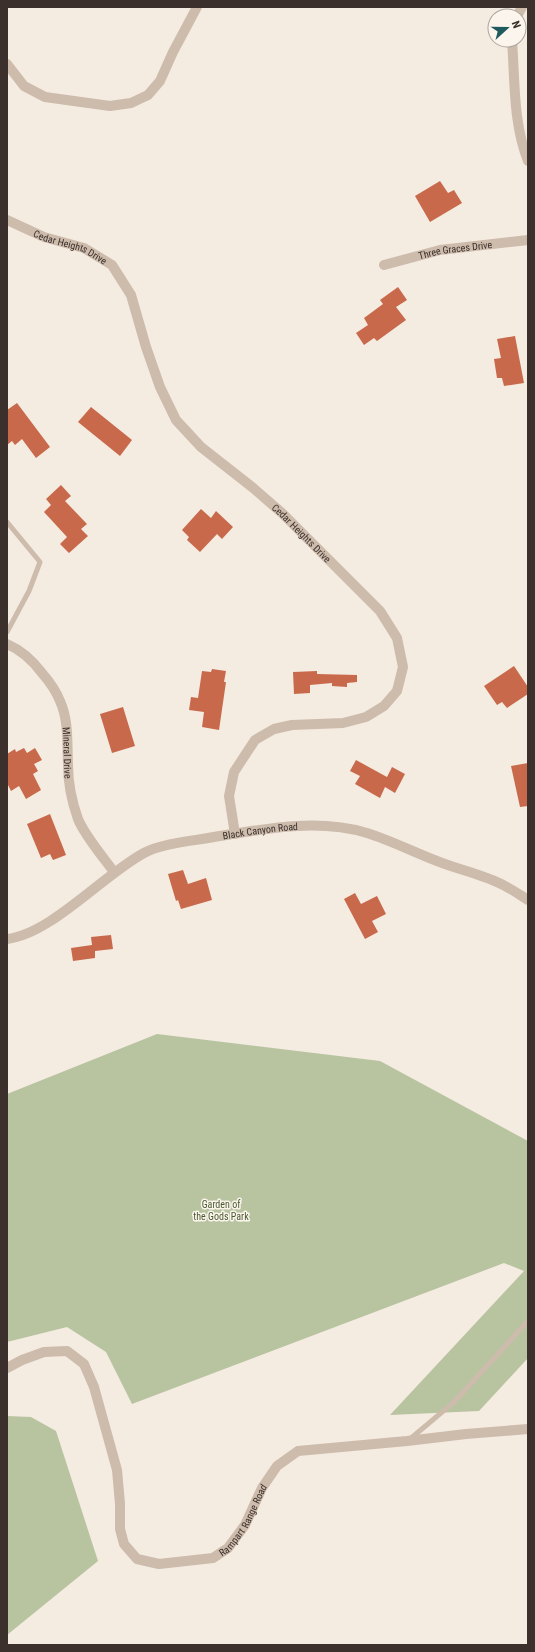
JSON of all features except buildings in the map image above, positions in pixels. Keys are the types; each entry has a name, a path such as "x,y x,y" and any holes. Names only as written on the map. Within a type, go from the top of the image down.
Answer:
{"street":[{"path":"7,64 24,86 45,97 110,106 130,103 148,95 160,81 173,52 197,7"},
{"path":"512,48 517,124 522,147 528,161"},
{"name":"Cedar Heights Drive","path":"7,220 44,237 84,248 112,265 132,295 146,347 160,387 176,420 201,447 252,487 287,519 380,611 397,638 403,667 397,690 384,706 366,716 343,723 292,725 274,729 255,740 234,772 229,796 235,834"},
{"name":"Three Graces Drive","path":"384,265 440,250 528,240"},
{"name":"Mineral Drive","path":"7,644 14,647 34,662 49,682 60,701 65,719 68,743 68,765 71,794 78,820 114,872"},
{"name":"Black Canyon Road","path":"7,939 16,938 44,925 114,872 145,852 175,844 235,834 308,825 339,827 367,833 444,864 504,885 528,900"},
{"name":"Rampart Range Road","path":"7,1368 22,1360 44,1352 67,1351 84,1364 94,1387 117,1470 120,1504 120,1529 124,1544 137,1559 159,1564 213,1558 228,1548 245,1525 262,1488 277,1466 298,1451 528,1429"}],"lane":[{"path":"7,522 40,562 29,592 7,632"},
{"path":"408,1441 454,1402 528,1320"}],"green space":[{"name":"Garden of the Gods Park","path":"157,1034 380,1061 528,1141 528,1358 479,1411 390,1415 524,1271 504,1263 132,1404 106,1352 67,1327 7,1342 7,1094"},
{"path":"7,1416 31,1417 56,1431 98,1561 7,1635"}]}
